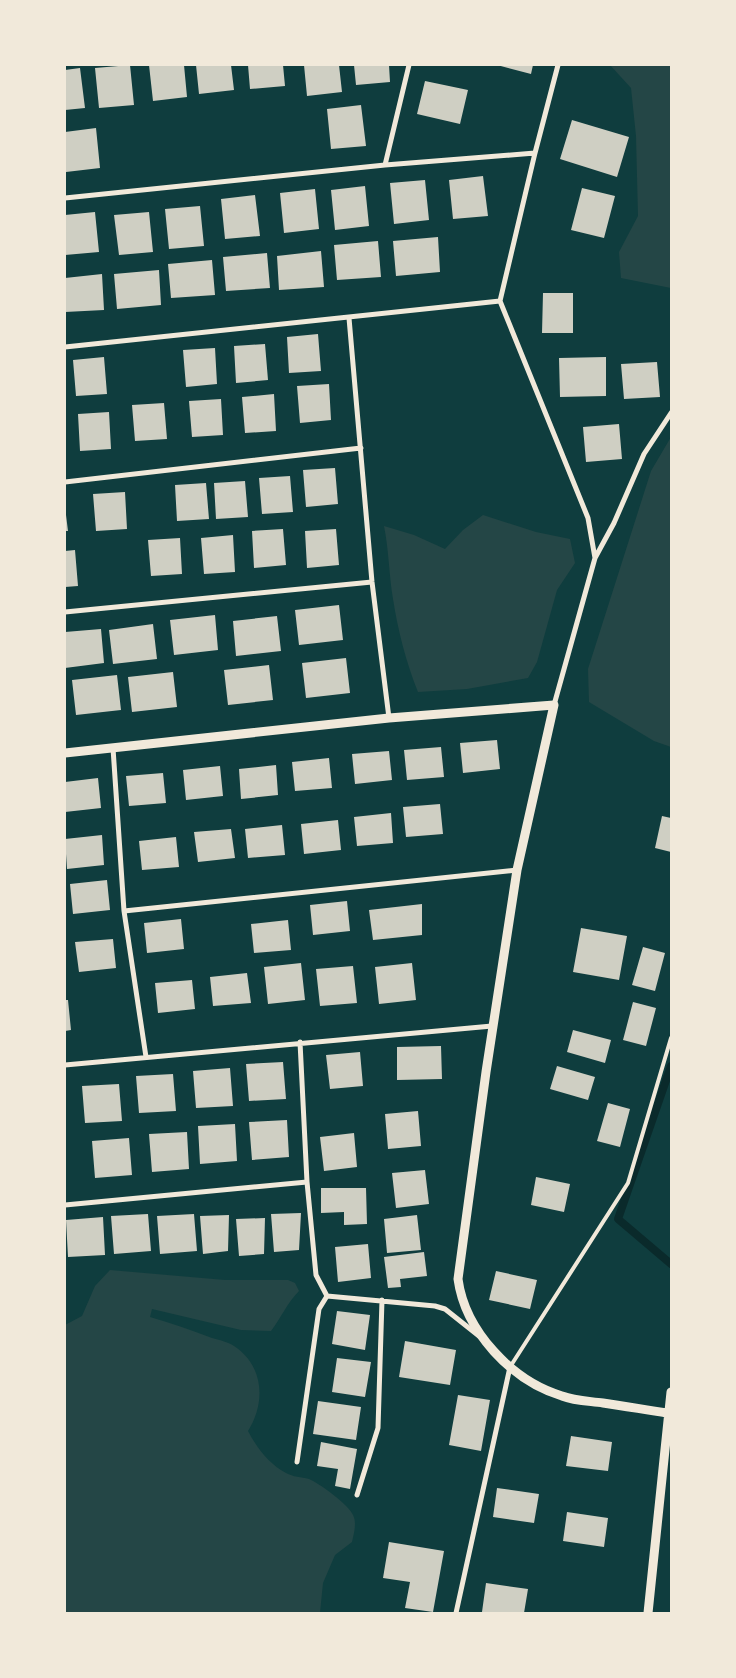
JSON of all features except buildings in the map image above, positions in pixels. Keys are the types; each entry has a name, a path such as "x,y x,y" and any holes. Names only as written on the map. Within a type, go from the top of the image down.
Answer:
{"street":[{"path":"385,164 409,65"},
{"path":"558,65 535,152 500,301 588,518 595,558"},
{"path":"65,198 385,164 535,152"},
{"path":"65,346 500,301"},
{"path":"349,318 372,582 389,718"},
{"path":"483,1339 464,1305 458,1279 492,1026 517,870 554,705 595,558 614,523 644,454 671,413"},
{"path":"65,482 361,448"},
{"path":"65,612 372,582"},
{"path":"65,753 389,718 554,705"},
{"path":"113,748 124,911 146,1057"},
{"path":"124,911 517,870"},
{"path":"65,1065 300,1042 492,1026"},
{"path":"300,1042 307,1182 316,1275 327,1296"},
{"path":"65,1206 307,1182"},
{"path":"327,1296 382,1300 435,1306 445,1309 483,1339 510,1367 544,1389 562,1397 667,1413"},
{"path":"297,1462 319,1309 327,1296"},
{"path":"358,1495 378,1428 382,1300"},
{"path":"456,1613 510,1367"},
{"path":"648,1613 667,1413 671,1392"}],"lane":[{"path":"510,1367 628,1183 671,1038"}],"shaded area":[{"path":"610,65 671,65 671,288 621,278 619,252 638,216 636,136 631,88"},
{"path":"671,437 671,747 654,741 589,702 588,669 651,471"},
{"path":"483,515 536,532 570,539 575,563 557,590 537,662 528,678 467,689 418,692 406,658 397,623 384,526 414,535 445,549 463,530"},
{"path":"110,1270 225,1280 288,1280 295,1283 299,1291 271,1331 241,1330 152,1309 150,1317 226,1342 244,1354 256,1374 259,1385 258,1408 248,1431 255,1443 264,1455 280,1470 291,1475 309,1479 320,1485 340,1500 353,1515 355,1525 352,1542 335,1555 323,1583 320,1613 65,1613 65,1325 82,1316 95,1286"}],"waterway":[{"path":"671,1066 618,1219 671,1264"}]}
